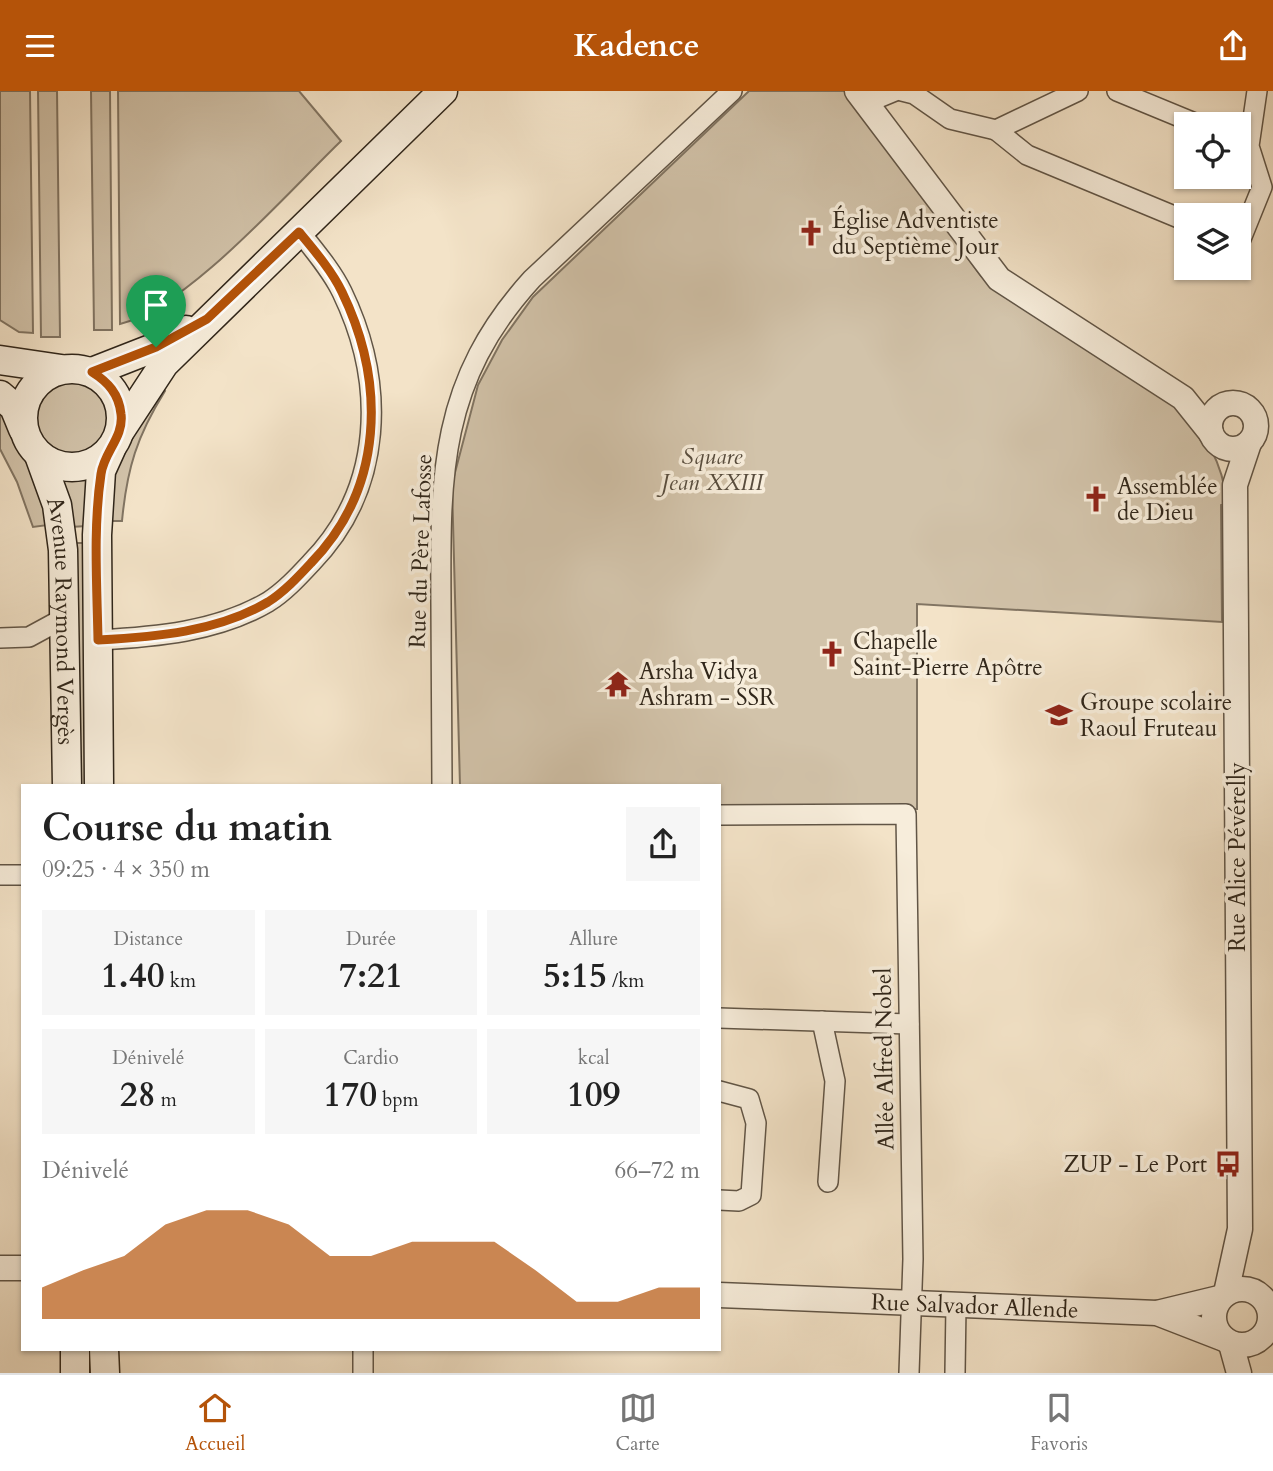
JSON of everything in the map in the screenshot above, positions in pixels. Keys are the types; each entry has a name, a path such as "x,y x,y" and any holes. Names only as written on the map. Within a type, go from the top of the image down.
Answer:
{"main road":[{"path":"0,395 15,407 23,429 40,458 55,465 78,467 99,460 164,364 443,91"},
{"path":"0,360 92,372 156,347 207,319"},
{"path":"23,429 23,413 30,392 46,375 61,369"},
{"path":"92,372 113,390 122,417 115,440"},
{"name":"Avenue Raymond Vergès","path":"99,784 97,535 101,471 115,440"},
{"name":"Avenue Raymond Vergès","path":"40,458 57,505 63,550 67,784"},
{"path":"75,1351 75,1373"},
{"path":"104,1351 105,1373"}],"street":[{"name":"Rue du Père Lafosse","path":"442,784 441,488 448,438 466,380 487,337 506,308 532,279 732,91"},
{"path":"996,130 1078,91"},
{"path":"1117,91 1174,115"},
{"path":"1251,115 1257,91"},
{"path":"862,97 906,92 950,118 996,130 1027,155 1174,217"},
{"path":"862,97 999,279 1183,398 1235,405 1258,404 1273,408"},
{"path":"1251,156 1268,185 1251,221"},
{"path":"98,640 149,637 208,627 269,602 323,552 353,506 365,477 371,446 373,414 364,348 341,289 299,232"},
{"name":"Rue Alice Pévérelly","path":"1183,398 1217,440 1235,485"},
{"path":"1235,405 1254,417 1252,440"},
{"path":"1235,405 1213,414 1217,440 1241,448 1268,425 1273,416"},
{"name":"Rue Alice Pévérelly","path":"1223,1296 1240,1229 1235,485 1252,440"},
{"path":"0,638 29,637 64,618"},
{"name":"Allée Alfred Nobel","path":"721,815 906,814 912,1259 909,1373"},
{"path":"0,875 21,875"},
{"path":"721,1018 909,1024"},
{"path":"822,1021 835,1081 828,1182"},
{"path":"721,1092 749,1099 756,1123 751,1195 740,1201 721,1200"},
{"name":"Rue Alice Pévérelly","path":"1240,1229 1265,1298"},
{"path":"0,1268 21,1268"},
{"path":"1157,1313 1223,1296 1242,1288 1265,1298 1270,1315 1265,1333 1250,1345 1228,1341"},
{"name":"Rue Salvador Allende","path":"721,1295 1157,1313 1228,1341"},
{"path":"1223,1296 1215,1307 1214,1324 1228,1341 1239,1373"},
{"path":"955,1373 956,1305"},
{"path":"363,1351 363,1373"}],"green space":[{"path":"0,91 30,91 33,333 19,332 0,320"},
{"path":"38,91 57,91 60,337 41,337"},
{"path":"91,91 110,91 112,330 94,330"},
{"path":"118,91 299,91 341,141 266,217 205,273 146,314 120,324"},
{"name":"Square Jean XXIII","path":"749,91 846,91 981,276 1173,404 1203,436 1217,461 1227,504 1221,505 1222,622 917,604 917,809 721,808 721,784 460,784 452,484 478,385 502,340 533,297"},
{"path":"72,379 87,382 99,391 108,403 111,418 108,433 99,445 87,454 72,457 57,454 45,445 36,433 33,418 36,403 45,391 57,382"},
{"path":"160,386 165,391 140,438 130,468 122,521 109,521 110,478 136,420"},
{"path":"0,404 35,469 48,525 33,527 17,482 0,449"},
{"path":"92,474 87,526 70,527 54,476"},
{"path":"70,543 88,543 92,784 73,784"}],"place":[{"name":"Église Adventiste du Septième Jour","path":"811,233"},
{"name":"Assemblée de Dieu","path":"1096,499"},
{"name":"Chapelle Saint-Pierre Apôtre","path":"832,654"},
{"name":"Arsha Vidya Ashram - SSR","path":"618,684"},
{"name":"Groupe scolaire Raoul Fruteau","path":"1059,715"},
{"name":"ZUP - Le Port","path":"1228,1164"}],"route":[{"path":"299,232 341,289 364,348 373,414 365,477 338,533 295,580 269,602 208,627 149,637 98,640 97,535 101,471 120,431 122,417 113,390 92,372 156,347 207,319 299,232"}]}
